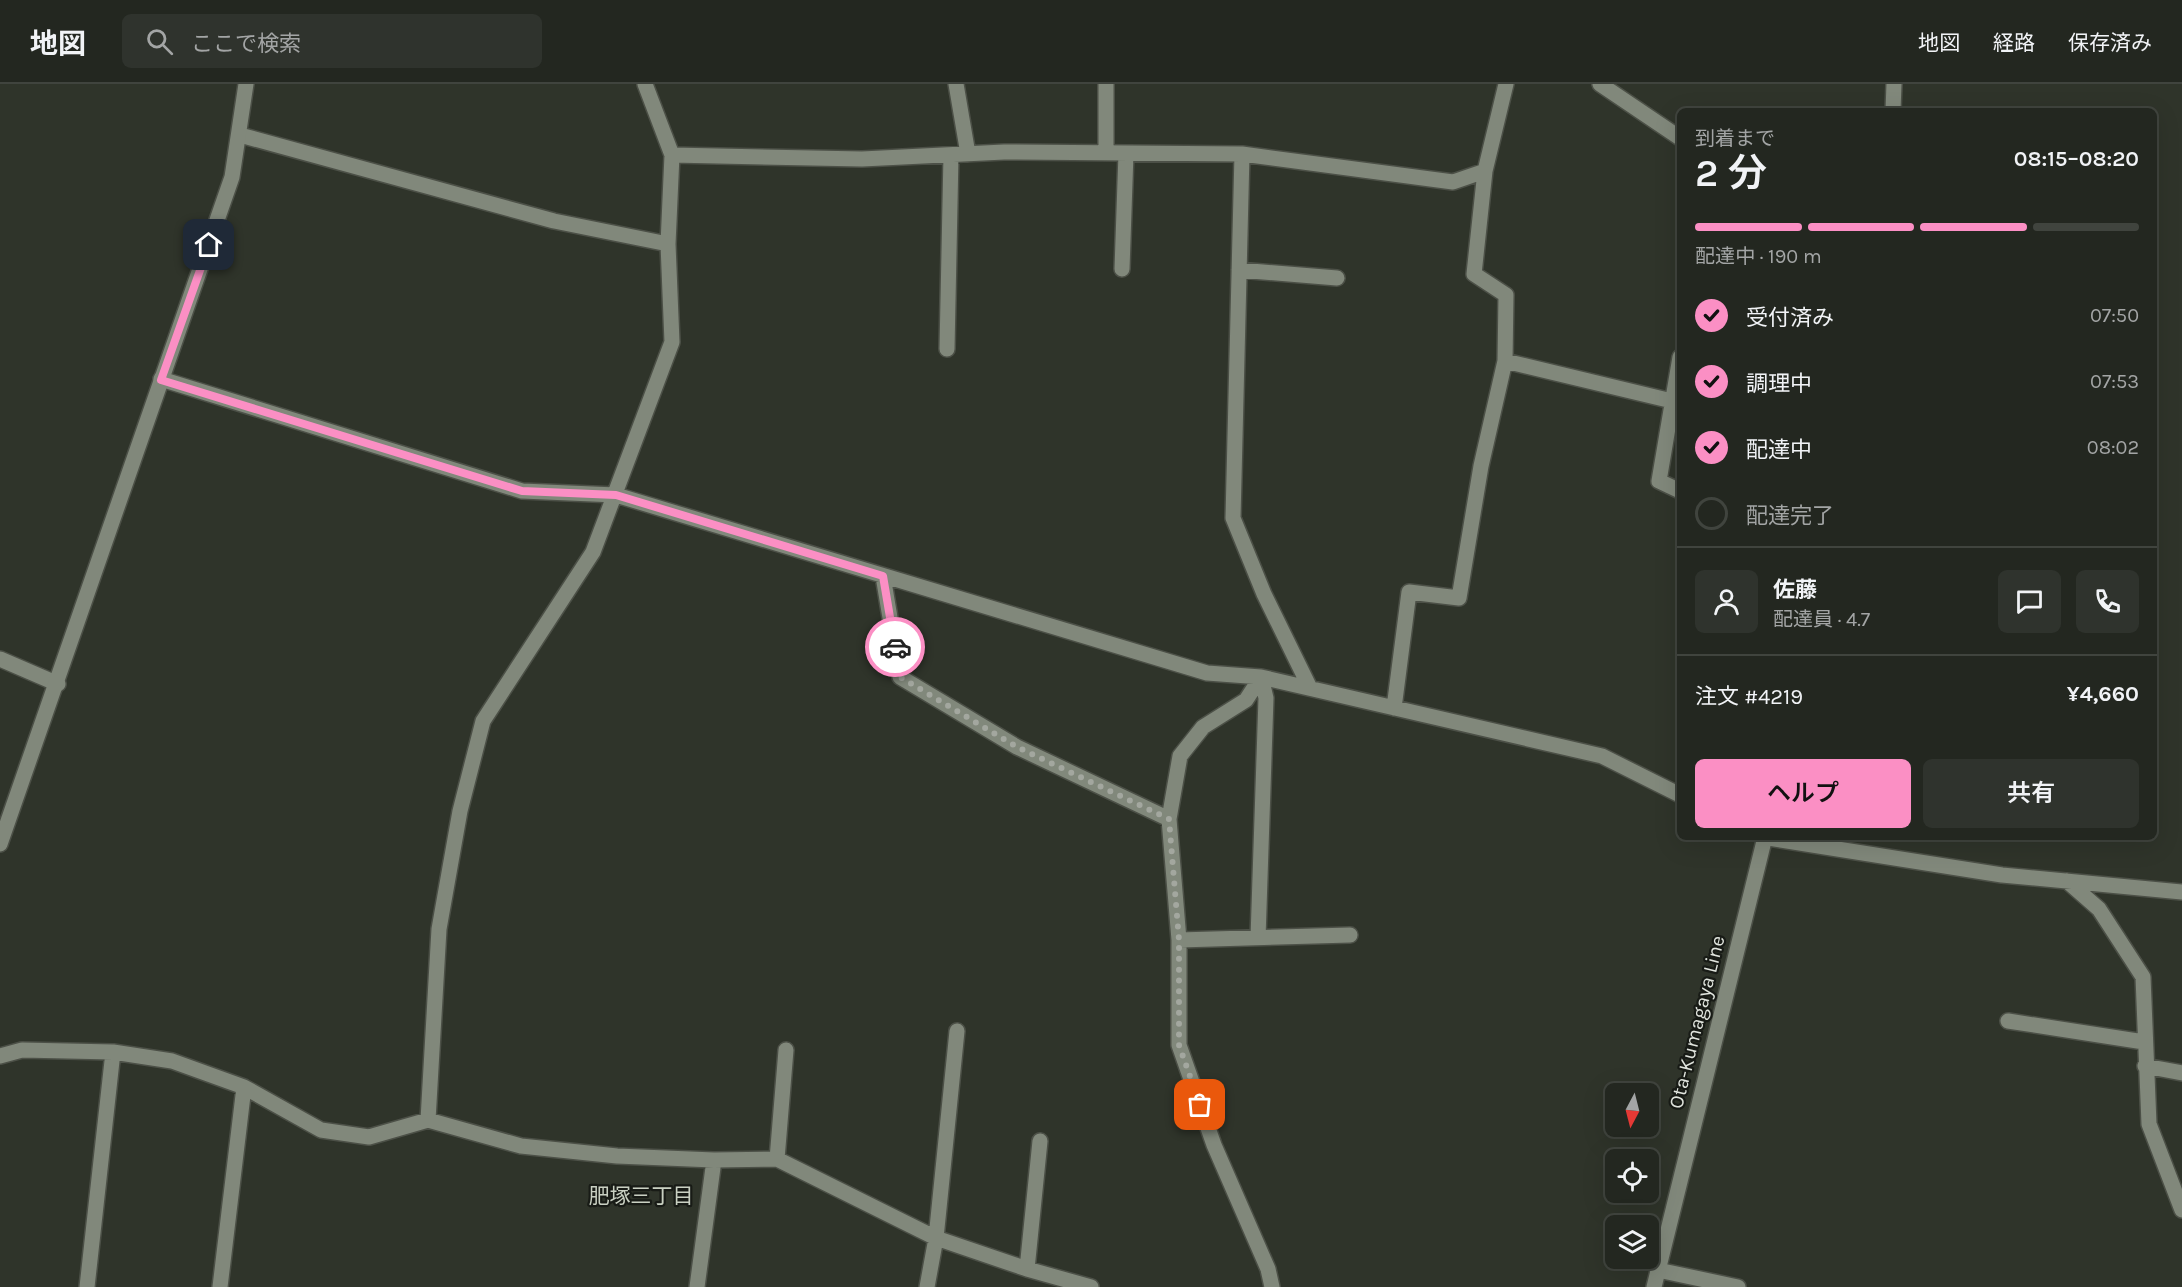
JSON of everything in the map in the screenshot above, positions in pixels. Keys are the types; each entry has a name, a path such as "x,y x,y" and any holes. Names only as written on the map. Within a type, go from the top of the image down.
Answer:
{"street":[{"path":"0,844 58,684 232,177 246,84"},
{"path":"428,1120 439,928 460,811 483,721 593,552 672,342 668,244 672,155 645,84"},
{"path":"956,84 968,154"},
{"path":"1106,84 1106,153"},
{"path":"1394,708 1409,592 1459,598 1481,466 1505,361 1506,295 1474,274 1485,171 1506,84"},
{"path":"1600,84 1677,136"},
{"path":"1893,108 1894,84"},
{"path":"240,135 554,221 668,244"},
{"path":"1122,269 1126,153"},
{"path":"672,155 862,159 968,154 1242,154 1453,182 1485,171"},
{"path":"1242,154 1233,518 1264,594 1310,688"},
{"path":"947,349 951,155"},
{"path":"1239,270 1337,278"},
{"path":"1505,361 1672,401"},
{"path":"1677,374 1659,482 1677,489"},
{"path":"161,380 522,491 616,495 1207,673 1261,677 1602,756 1677,794"},
{"path":"883,576 900,677 1017,747 1169,819"},
{"path":"0,659 58,684"},
{"path":"1261,677 1246,700 1203,727 1180,756 1169,819 1179,940 1179,1045 1214,1145 1268,1269 1272,1287"},
{"path":"1258,938 1266,698 1261,677"},
{"name":"Ota-Kumagaya Line","path":"1654,1287 1762,840"},
{"path":"1782,840 2002,875 2181,889"},
{"path":"2067,881 2098,909 2143,977 2149,1124 2182,1210"},
{"path":"1179,940 1350,935"},
{"path":"2008,1021 2144,1042"},
{"path":"927,1287 936,1238 957,1031"},
{"path":"0,1056 22,1050 113,1052 172,1061 244,1087 321,1130 369,1137 428,1120 521,1146 617,1156 714,1160 777,1159 936,1238 1067,1284 1091,1287"},
{"path":"777,1159 786,1050"},
{"path":"87,1287 113,1052"},
{"path":"2145,1066 2182,1074"},
{"path":"220,1287 244,1087"},
{"path":"1027,1269 1040,1141"},
{"path":"698,1287 714,1160"},
{"path":"1658,1270 1738,1287"}],"way so far":[{"path":"895,647 900,677 1017,747 1169,819 1179,940 1179,1045 1200,1105"}],"district":[{"name":"肥塚三丁目","path":"641,1196"}],"route":[{"path":"209,245 161,380 522,491 616,495 883,576 895,647"}]}
